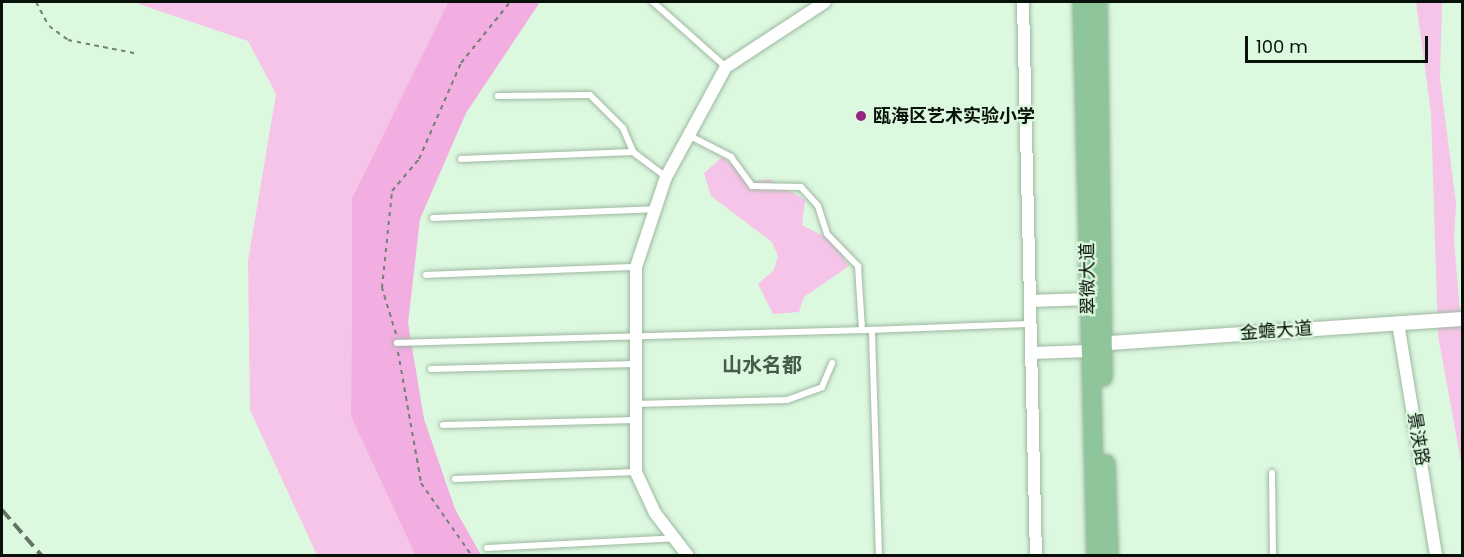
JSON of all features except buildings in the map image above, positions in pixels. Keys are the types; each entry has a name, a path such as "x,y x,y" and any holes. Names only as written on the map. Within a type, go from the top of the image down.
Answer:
{"main road":[{"name":"翠微大道","path":"1082,2 1089,299 1109,555"},
{"name":"翠微大道","path":"1096,555 1094,346 1098,2"}],"street":[{"path":"688,555 655,513 636,472 634,404 636,267 653,209 666,177 692,137 726,67 825,2"},
{"path":"1023,2 1036,555"},
{"path":"1030,301 1089,299"},
{"name":"金蟾大道","path":"1094,346 1462,319"},
{"name":"景浃路","path":"1398,323 1436,555"},
{"path":"1031,353 1094,346"}],"lane":[{"path":"653,2 726,67"},
{"path":"498,96 590,95 623,128 633,152 666,177"},
{"path":"692,137 731,158 752,186 801,187 818,206 827,234 858,266 862,330"},
{"path":"460,159 633,152"},
{"path":"433,218 653,209"},
{"path":"426,275 636,267"},
{"path":"397,343 1031,324"},
{"path":"872,330 879,555"},
{"path":"634,404 787,400 822,387 832,363"},
{"path":"431,369 635,364"},
{"path":"443,425 635,420"},
{"path":"455,479 636,472"},
{"path":"1272,473 1273,555"},
{"path":"487,548 675,538"}],"path":[{"path":"36,2 49,26 68,40 140,54"},
{"path":"472,555 421,483 397,343 382,288 392,191 419,159 461,63 510,2"}],"shaded area":[{"path":"133,2 448,2 352,198 351,417 415,555 317,555 250,410 248,261 276,94 248,41"},
{"path":"448,2 540,2 466,113 420,219 408,323 424,419 455,509 481,555 415,555 351,417 352,198"},
{"path":"1416,2 1442,2 1440,79 1456,203 1454,239 1462,338 1462,467 1438,336 1431,113"},
{"path":"722,157 751,182 769,179 805,200 802,225 831,240 849,266 804,297 799,312 773,314 758,284 774,270 778,256 772,242 711,196 704,173"}],"railway":[{"path":"2,510 42,556"}],"place":[{"name":"瓯海区艺术实验小学","path":"861,116"}],"district":[{"name":"山水名都","path":"762,365"}]}
